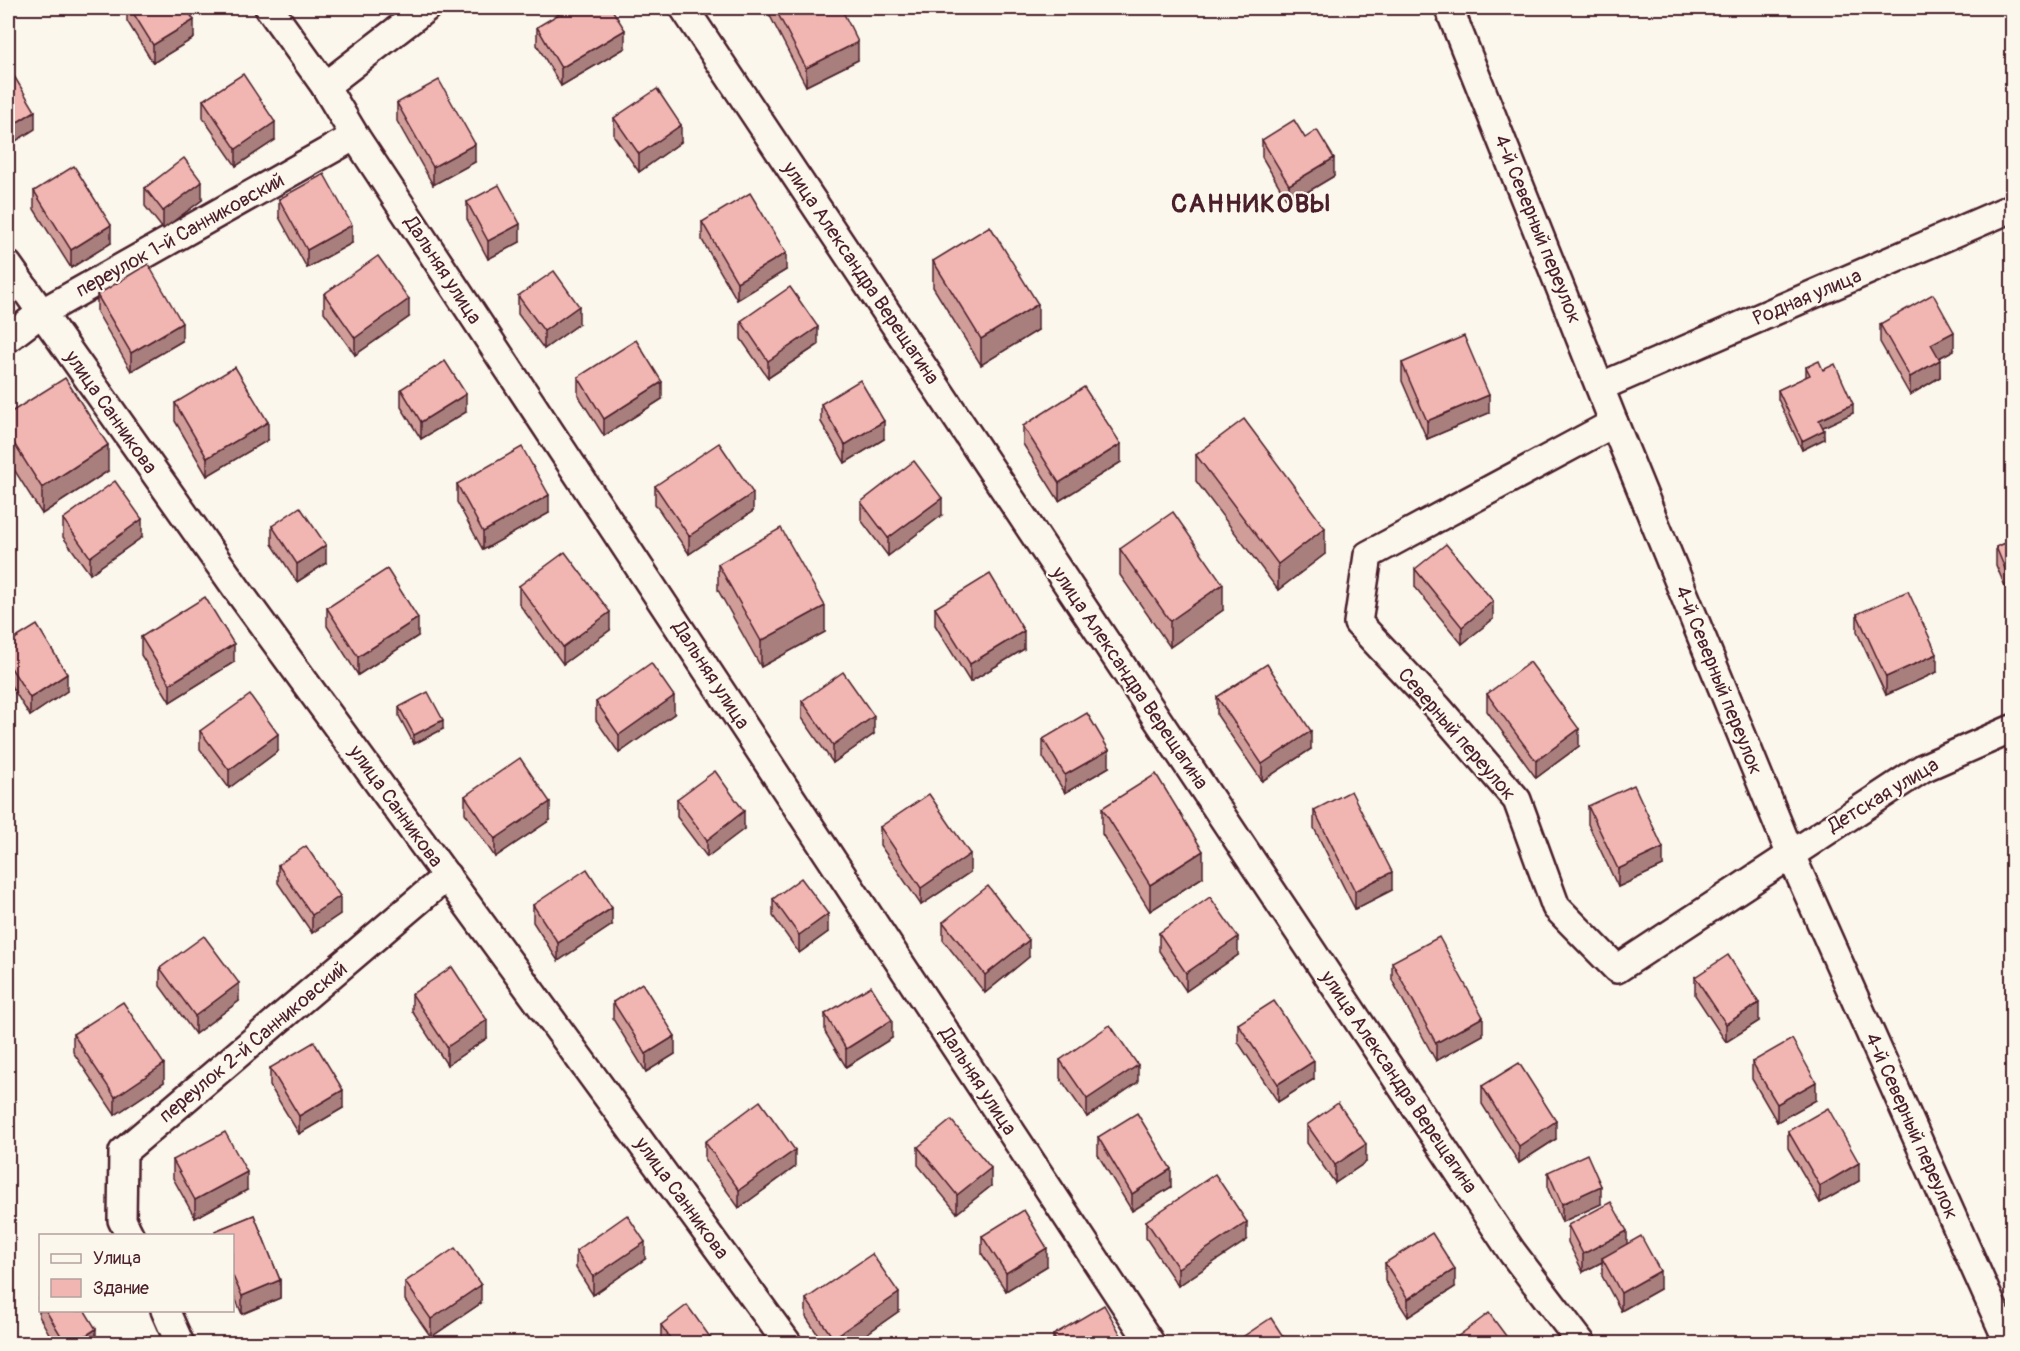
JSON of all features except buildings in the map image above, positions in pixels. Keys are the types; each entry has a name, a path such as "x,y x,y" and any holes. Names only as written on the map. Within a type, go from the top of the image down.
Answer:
{"street":[{"name":"Дальняя улица","path":"269,8 325,86 355,136 1151,1344"},
{"path":"325,86 426,8"},
{"name":"улица Александра Верещагина","path":"684,8 1512,1252 1582,1344"},
{"name":"4-й Северный переулок","path":"1449,8 1602,386 1614,423 1790,853 2009,1344"},
{"name":"переулок 1-й Санниковский","path":"8,338 41,313 355,136"},
{"name":"Родная улица","path":"1602,386 2013,208"},
{"name":"улица Санникова","path":"8,266 239,592 788,1344"},
{"name":"Северный переулок","path":"1614,423 1368,555 1358,623 1438,708 1517,800 1557,907 1617,969 1790,853"},
{"name":"Детская улица","path":"1790,853 1923,768 2013,729"},
{"name":"переулок 2-й Санниковский","path":"129,1234 122,1220 123,1152 447,876"},
{"path":"165,1312 180,1344"}],"district":[{"name":"САННИКОВЫ","path":"1251,204"}]}
